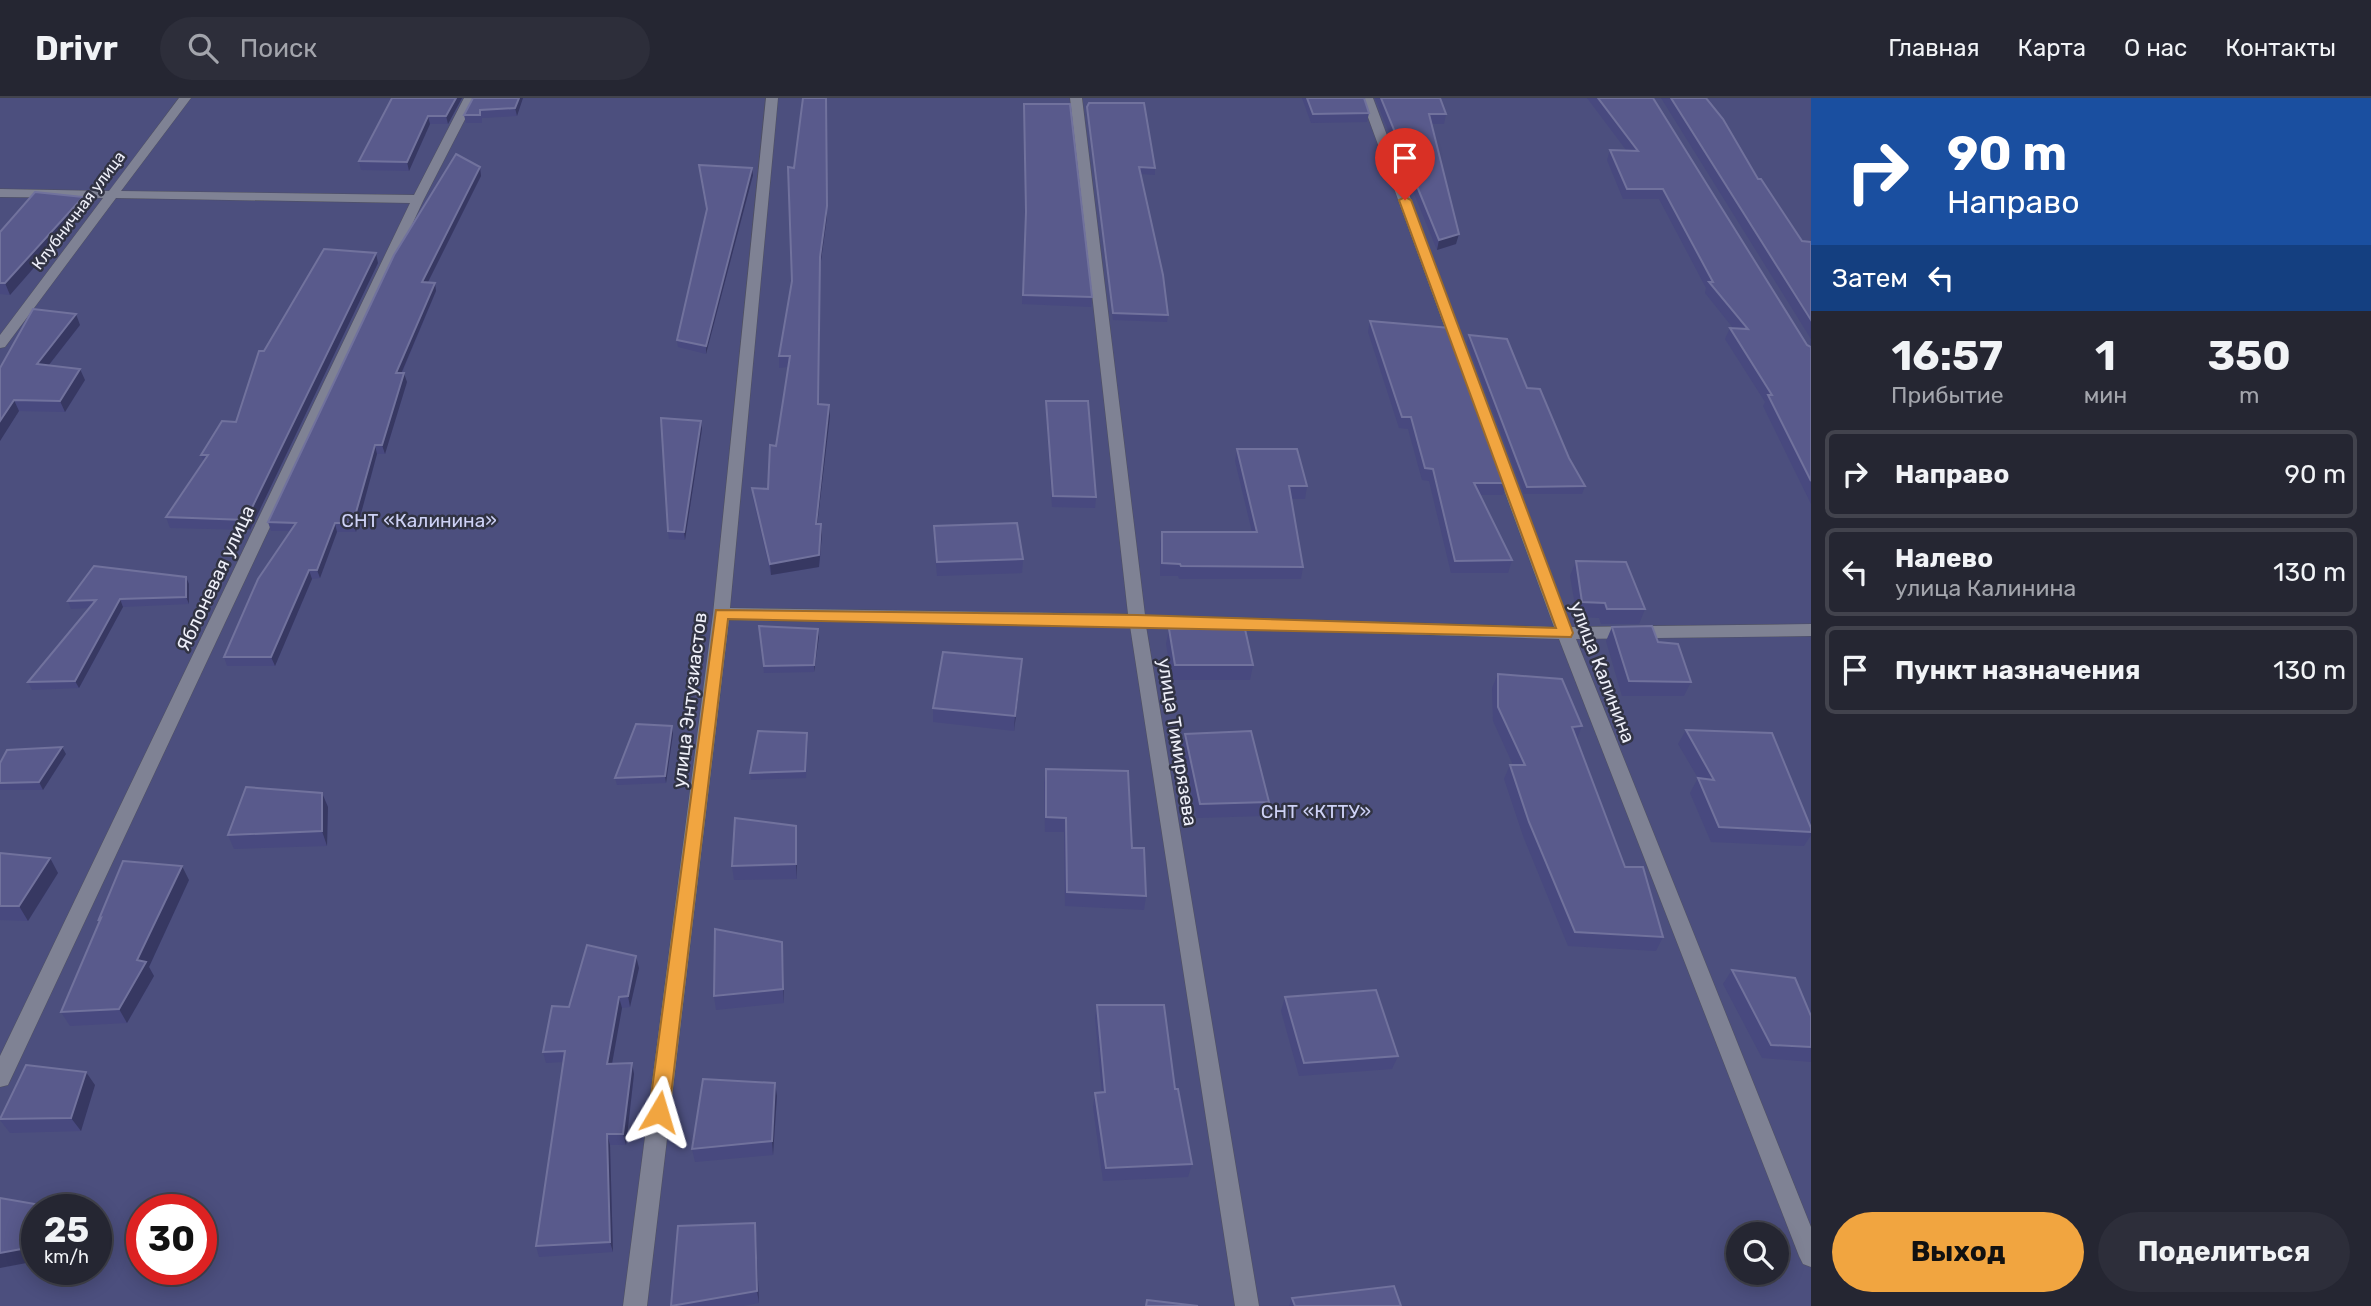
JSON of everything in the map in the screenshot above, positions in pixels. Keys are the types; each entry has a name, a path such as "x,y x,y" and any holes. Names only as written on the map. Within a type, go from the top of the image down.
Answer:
{"street":[{"name":"Клубничная улица","path":"0,344 185,98"},
{"name":"Яблоневая улица","path":"0,1078 418,200 470,98"},
{"name":"улица Энтузиастов","path":"635,1306 721,614 772,98"},
{"name":"улица Тимирязева","path":"1076,98 1137,620 1247,1306"},
{"name":"улица Калинина","path":"1367,98 1566,633 1811,1256"},
{"path":"0,193 418,200"},
{"path":"721,614 1137,620 1566,633 1811,630"}],"green space":[{"path":"0,98 1811,98 1811,1306 0,1306"}],"building":[{"path":"392,98 456,98 446,116 428,116 407,162 359,161"},
{"path":"473,98 519,98 515,108 480,110 480,115 464,115"},
{"path":"803,98 826,98 827,206 820,257 818,404 829,405 816,524 821,524 819,555 770,564 752,488 768,489 770,445 776,446 790,356 779,356 792,281 788,167 794,168"},
{"path":"1307,98 1364,98 1369,113 1313,114"},
{"path":"1381,98 1440,98 1446,114 1429,114 1459,234 1439,240"},
{"path":"1598,98 1653,98 1807,345 1811,347 1811,481 1768,395 1772,395 1730,328 1748,329 1709,282 1713,282 1663,189 1627,189 1610,150 1638,151"},
{"path":"1671,98 1706,98 1723,119 1758,179 1761,179 1802,241 1811,242 1811,320"},
{"path":"1089,103 1144,103 1155,168 1139,167 1163,275 1168,315 1113,313 1087,107"},
{"path":"1024,104 1070,104 1092,297 1023,295 1026,212"},
{"path":"456,154 480,167 422,282 435,283 396,373 404,373 382,445 375,445 353,523 335,523 317,570 309,570 271,657 224,657 258,579 296,523 268,522 394,255"},
{"path":"699,165 752,168 706,346 677,340 707,209"},
{"path":"35,192 83,197 5,283 0,283 0,232"},
{"path":"324,249 376,253 246,520 166,517 208,455 201,455 222,421 236,422 259,351 264,351"},
{"path":"33,309 76,314 37,364 80,369 60,401 14,400 0,421 0,368"},
{"path":"1370,321 1450,328 1507,483 1474,483 1512,560 1455,561 1433,469 1425,468 1411,417 1402,417"},
{"path":"1469,335 1507,339 1527,388 1540,389 1569,458 1585,486 1527,487"},
{"path":"1046,401 1088,401 1096,497 1053,496"},
{"path":"661,418 701,421 684,532 668,531"},
{"path":"1237,449 1297,449 1307,486 1289,486 1303,567 1181,566 1162,563 1162,532 1257,532"},
{"path":"1017,523 1023,559 937,562 934,526"},
{"path":"1576,561 1626,562 1645,609 1607,609 1605,603 1582,602"},
{"path":"94,566 186,577 186,597 120,599 75,681 28,682 96,600 68,601"},
{"path":"759,626 818,629 814,665 764,666"},
{"path":"1652,626 1658,642 1678,644 1691,682 1629,681 1612,627"},
{"path":"1169,629 1245,629 1253,665 1175,665"},
{"path":"943,652 1022,659 1015,716 933,708"},
{"path":"1498,674 1562,679 1582,726 1572,727 1625,867 1643,867 1663,937 1575,932 1529,822 1510,765 1525,765 1498,707"},
{"path":"636,724 672,726 665,776 615,778"},
{"path":"1686,730 1772,733 1811,832 1719,827 1698,778 1714,780"},
{"path":"758,731 807,733 805,771 750,773"},
{"path":"1251,731 1269,802 1200,804 1185,734"},
{"path":"62,747 39,782 0,783 0,763 7,750"},
{"path":"1046,769 1128,771 1132,848 1144,848 1146,896 1067,892 1066,818 1046,817"},
{"path":"246,787 322,793 322,831 228,835"},
{"path":"735,818 796,826 796,864 732,866"},
{"path":"0,853 50,858 19,906 0,906"},
{"path":"123,861 182,866 137,960 146,962 119,1009 61,1012 101,918 99,919"},
{"path":"715,929 782,942 783,989 714,996"},
{"path":"587,945 636,956 628,996 619,997 607,1064 632,1063 623,1134 607,1134 610,1242 536,1246 565,1051 543,1052 552,1006 569,1007"},
{"path":"1732,970 1795,978 1811,1016 1811,1047 1771,1045"},
{"path":"1376,990 1398,1056 1304,1063 1285,997"},
{"path":"1097,1005 1164,1005 1175,1089 1178,1089 1192,1164 1106,1168 1095,1093 1105,1092"},
{"path":"26,1065 86,1072 71,1118 0,1119"},
{"path":"703,1079 775,1083 772,1141 692,1149"},
{"path":"0,1198 21,1202 21,1249 0,1253"},
{"path":"755,1223 757,1291 671,1306 678,1226"},
{"path":"1394,1286 1401,1306 1295,1306 1292,1298"},
{"path":"1147,1300 1198,1306 1146,1306"}],"route":[{"path":"659,1112 721,614 1137,620 1566,633 1405,200"}],"park label":[{"name":"СНТ «Калинина»","path":"419,520"},
{"name":"СНТ «КТТУ»","path":"1316,811"}]}
